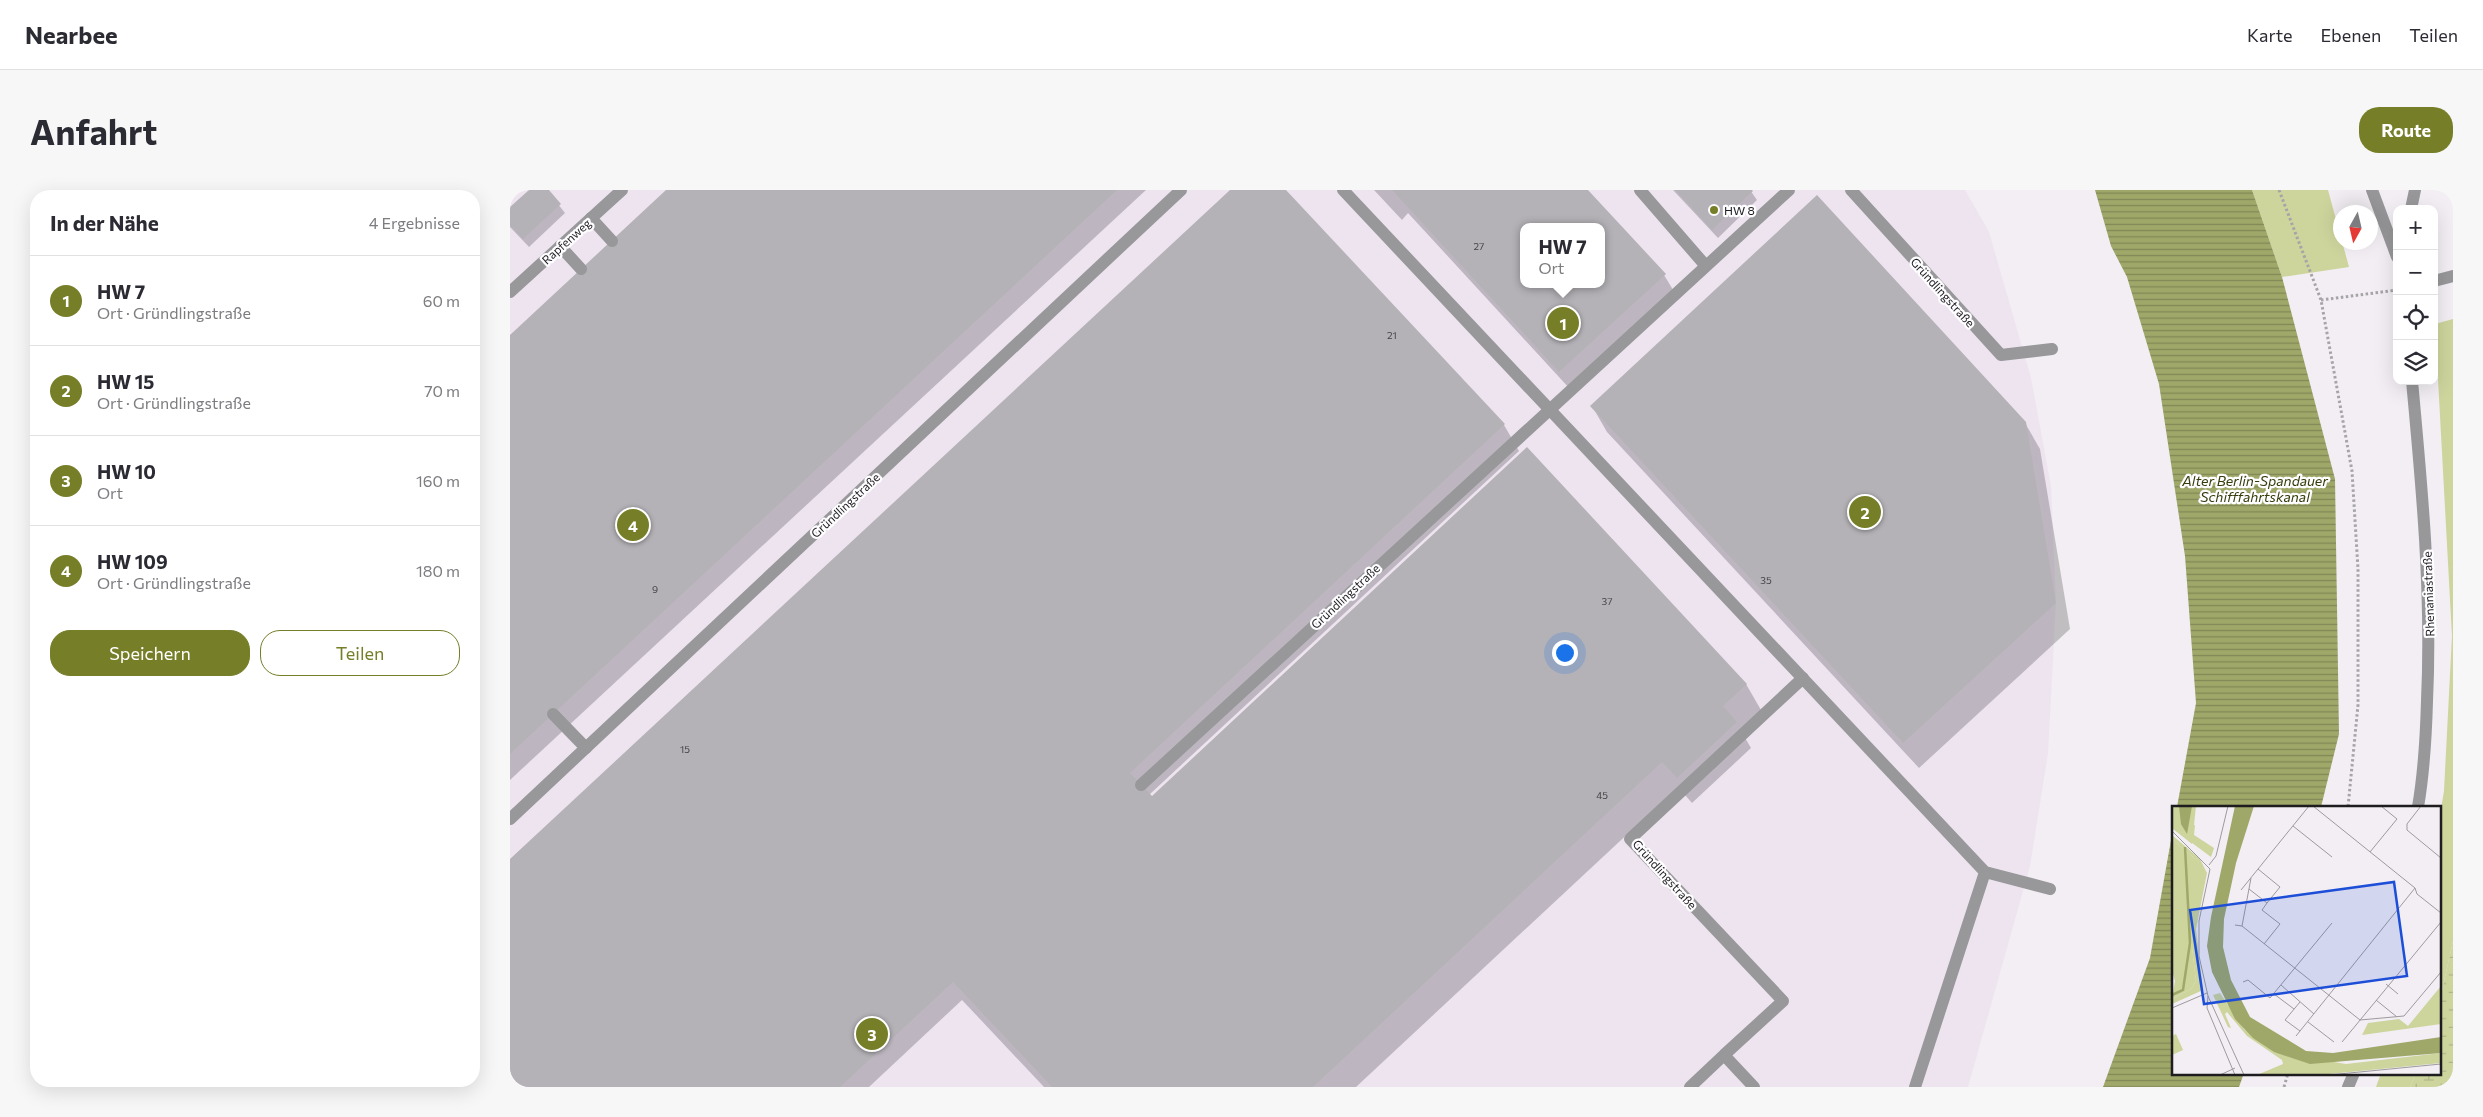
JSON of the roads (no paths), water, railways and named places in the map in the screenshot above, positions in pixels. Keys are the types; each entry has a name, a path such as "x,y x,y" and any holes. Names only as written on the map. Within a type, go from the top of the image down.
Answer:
{"street":[{"name":"Rapfenweg","path":"510,292 622,190"},
{"name":"Gründlingstraße","path":"510,819 1181,190"},
{"path":"1344,190 1985,872 2050,889"},
{"path":"1640,190 1706,265"},
{"name":"Gründlingstraße","path":"1851,190 2001,355 2052,349"},
{"path":"2372,190 2394,250"},
{"path":"2412,205 2415,190"},
{"name":"Gründlingstraße","path":"1142,785 1706,265 1781,192"},
{"path":"591,218 612,241"},
{"path":"560,246 581,269"},
{"path":"2438,279 2453,276"},
{"name":"Rhenaniastraße","path":"2412,385 2425,519 2429,648 2424,772 2418,806"},
{"name":"Gründlingstraße","path":"1690,1087 1783,1001 1630,838 1802,678"},
{"path":"553,714 586,748"},
{"path":"1915,1087 1985,872"},
{"path":"1724,1055 1754,1087"},
{"path":"2348,1087 2354,1074"}],"water":[{"name":"Alter Berlin-Spandauer Schifffahrtskanal","path":"2095,190 2252,190 2282,277 2335,479 2339,734 2321,806 2177,806 2196,703 2185,556 2159,384 2127,277 2111,246"},
{"path":"2172,835 2172,1074 2244,1074 2239,1087 2103,1087 2150,958"}],"place":[{"name":"HW 8","path":"1714,210"},
{"name":"HW 7","path":"1563,323"},
{"name":"HW 15","path":"1865,512"},
{"name":"HW 109","path":"633,525"},
{"name":"HW 10","path":"872,1034"}]}
